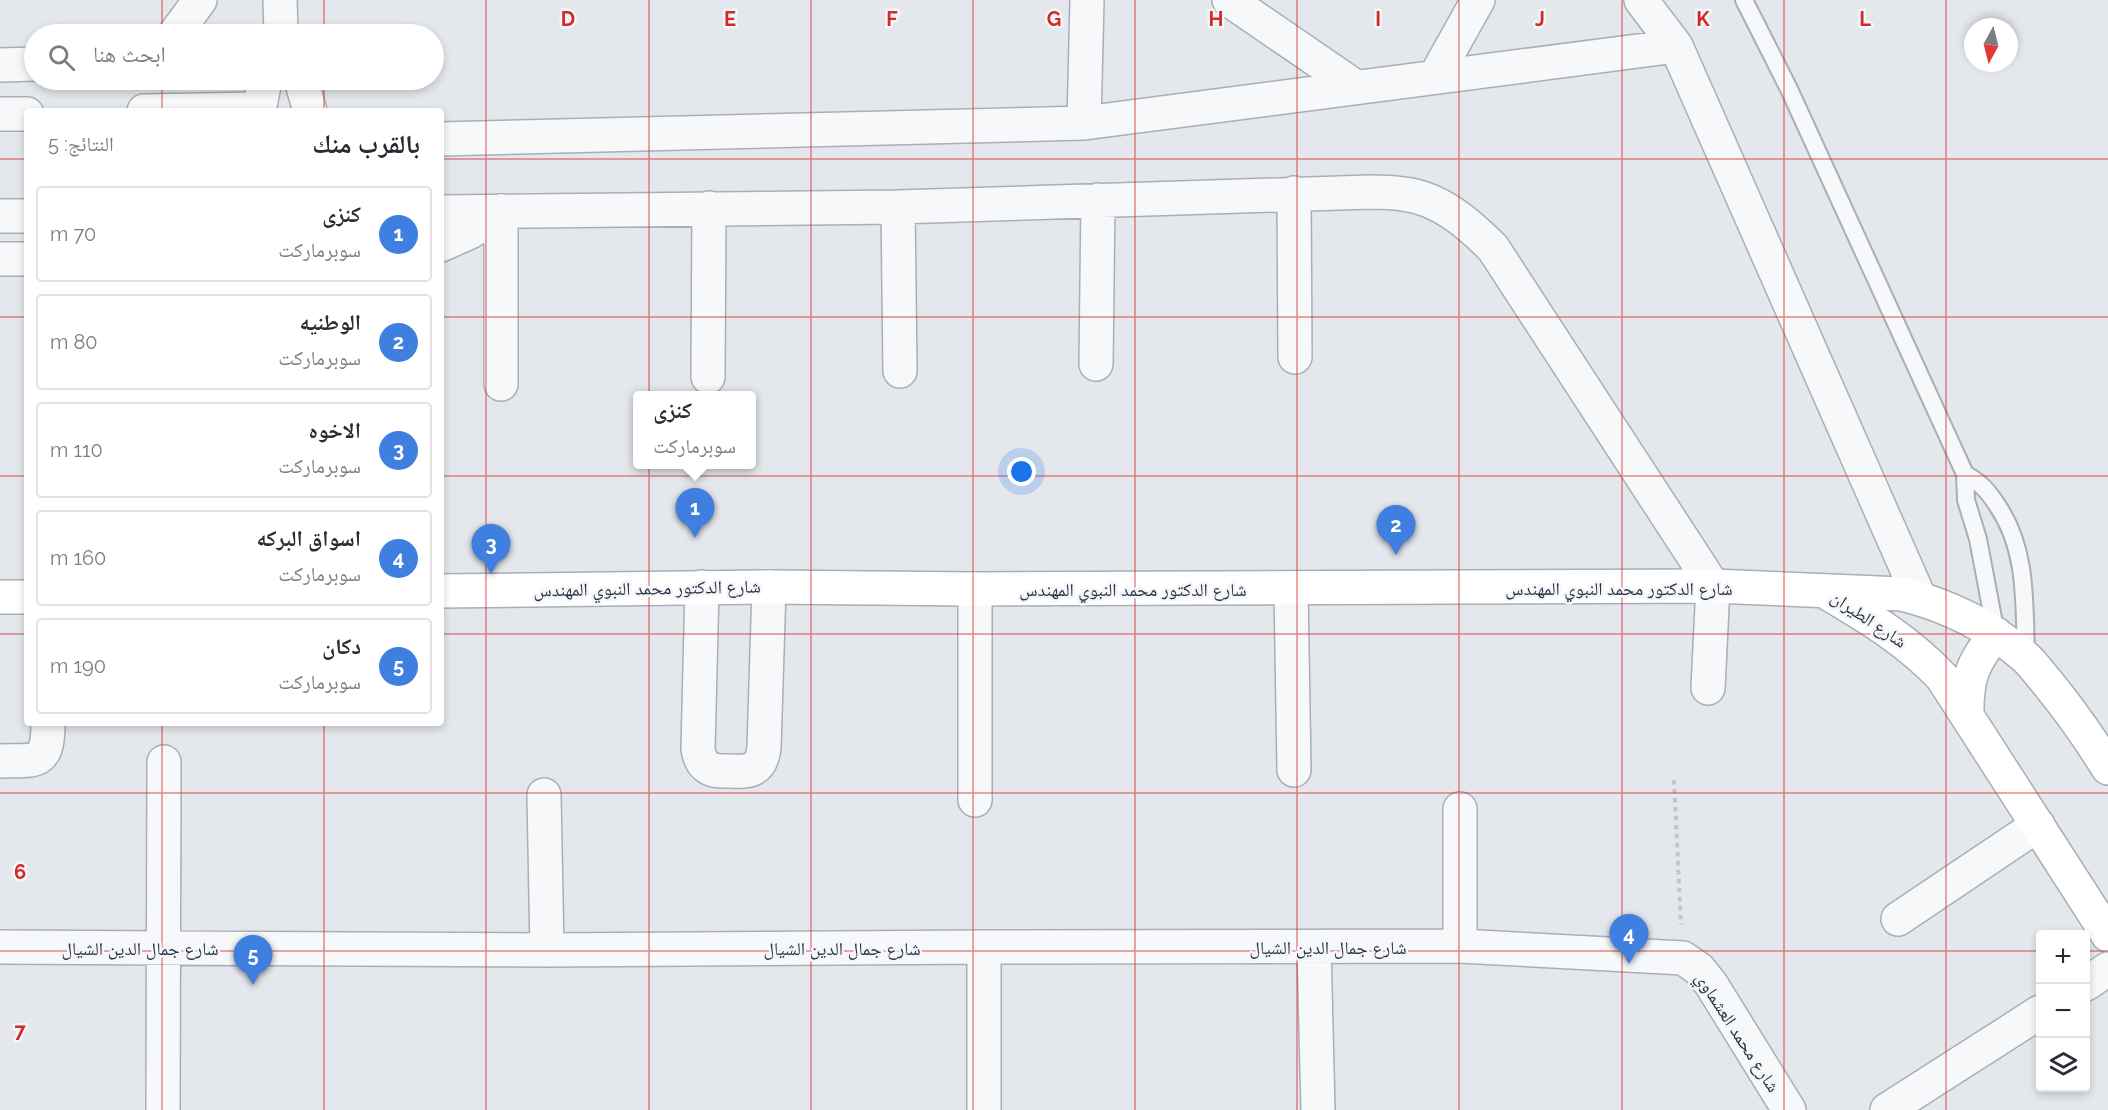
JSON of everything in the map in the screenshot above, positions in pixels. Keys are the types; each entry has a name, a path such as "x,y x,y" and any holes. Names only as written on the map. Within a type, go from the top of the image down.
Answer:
{"main road":[{"name":"شارع الدكتور محمد النبوي المهندس","path":"444,591 702,587 975,590 1713,586 1825,592"},
{"name":"شارع الطيران","path":"1825,592 1902,594 1959,614 1996,634 2026,658 2085,731 2108,768"},
{"name":"شارع الطيران","path":"1825,592 1881,625 1921,654 1942,677 2108,935"},
{"path":"0,597 24,597"},
{"path":"1967,715 1966,691 1972,669 1983,649 1996,634"}],"street":[{"path":"182,24 200,0"},
{"path":"280,0 281,24"},
{"path":"1084,123 1087,0"},
{"path":"1229,0 1356,87"},
{"path":"1435,77 1479,0"},
{"path":"1641,0 1676,46 1920,599"},
{"path":"444,139 1084,123 1676,46"},
{"path":"0,65 24,64"},
{"path":"304,90 309,108"},
{"path":"176,108 261,100"},
{"path":"0,114 24,114"},
{"path":"444,212 898,207 1370,192 1406,194 1439,205 1469,223 1493,248 1713,586 1708,688"},
{"path":"1294,193 1296,357"},
{"path":"1096,364 1098,200"},
{"path":"898,207 900,370"},
{"path":"708,377 709,208"},
{"path":"444,244 470,232 501,211"},
{"path":"501,211 501,384"},
{"path":"0,216 24,216"},
{"path":"0,259 24,259"},
{"path":"702,587 698,749 700,758 705,766 713,770 746,772 756,768 763,759 769,587"},
{"path":"1291,588 1294,770"},
{"path":"975,590 975,800"},
{"path":"0,761 31,760 40,757 46,750 48,726"},
{"path":"164,762 164,1110"},
{"path":"544,795 547,950"},
{"path":"1460,809 1460,946"},
{"path":"1898,919 2038,825"},
{"name":"شارع جمال الدين الشيال","path":"0,947 547,950 1460,946 1683,958"},
{"path":"984,947 984,1110"},
{"path":"1314,947 1318,1110"},
{"name":"شارع محمد العشماوي","path":"1683,958 1700,969 1711,984 1789,1110"},
{"path":"2090,981 2108,969"},
{"path":"1887,1110 2036,1015"}],"lane":[{"path":"1744,0 1789,89 1965,474 1966,500 1978,539 1996,634"},
{"path":"1965,474 1987,490 2008,521 2015,540 2023,579 2026,658"}],"path":[{"path":"1674,780 1683,958"}],"place":[{"name":"كنزى","path":"695,538"},
{"name":"الوطنيه","path":"1396,555"},
{"name":"الاخوه","path":"491,574"},
{"name":"اسواق البركه","path":"1629,964"},
{"name":"دكان","path":"253,985"}]}
